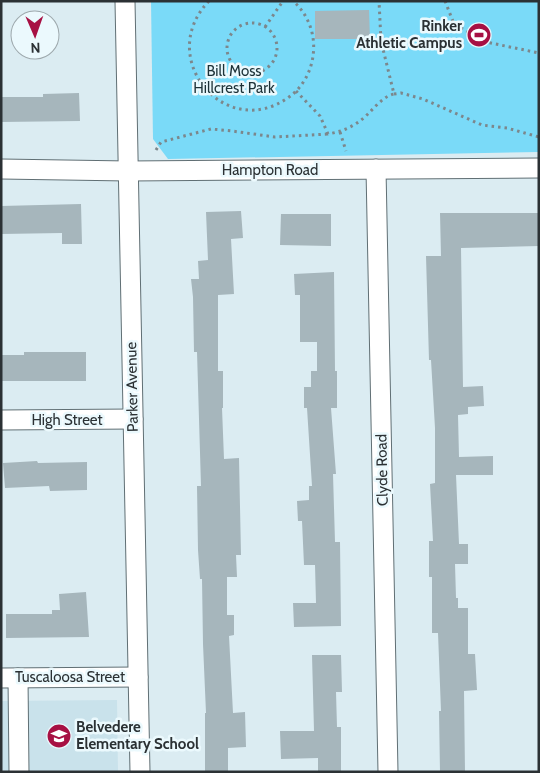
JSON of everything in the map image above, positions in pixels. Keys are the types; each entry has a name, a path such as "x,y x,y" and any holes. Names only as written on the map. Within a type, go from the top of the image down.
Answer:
{"street":[{"name":"Parker Avenue","path":"125,1 140,772"},
{"name":"Hampton Road","path":"1,169 539,168"},
{"name":"Clyde Road","path":"376,169 388,772"},
{"name":"High Street","path":"1,420 133,419"},
{"name":"Tuscaloosa Street","path":"10,678 138,677"},
{"path":"10,678 20,772"}],"path":[{"path":"209,1 195,21 190,36 189,46 192,67 202,86 209,94 227,105 246,110 276,105 296,91 306,79 310,70 314,40 308,21 294,1"},
{"path":"266,27 284,1"},
{"path":"379,1 381,41 394,94"},
{"path":"445,1 454,24 486,42 539,54"},
{"path":"246,23 266,27 272,33 276,42 274,59 260,71 251,72 239,69 230,59 228,53 227,47 231,34 235,29 246,23"},
{"path":"296,91 320,116 328,134"},
{"path":"156,150 160,142 211,130 274,137 328,134 348,129 368,114 384,98 401,93 423,99 482,124 513,129 539,137"}],"shaded area":[{"name":"Belvedere Elementary School","path":"117,700 118,772 1,772 1,701"}],"green space":[{"name":"Bill Moss Hillcrest Park","path":"151,1 539,1 539,152 168,159 153,139"}],"building":[{"path":"369,10 370,39 315,39 315,11"},
{"path":"79,93 80,121 1,122 1,97 43,97 43,94"},
{"path":"81,204 82,244 62,244 62,233 1,234 1,206"},
{"path":"241,211 243,238 231,239 234,294 218,295 218,371 223,371 224,459 239,458 241,555 236,555 237,577 227,577 227,615 234,615 234,635 229,636 233,713 245,712 246,747 228,748 228,772 205,772 206,713 202,579 200,579 198,550 197,486 201,486 197,352 194,352 191,279 199,279 198,261 208,260 206,212"},
{"path":"440,213 539,213 539,246 461,248 463,387 483,386 484,406 468,407 468,414 458,415 459,457 493,456 493,475 456,475 459,544 468,544 468,564 455,564 456,598 458,598 458,608 468,608 468,654 475,654 477,690 464,691 465,772 440,772 439,711 441,711 438,633 432,633 432,577 429,577 429,541 433,541 430,484 435,483 435,428 431,360 429,360 426,256 441,256"},
{"path":"281,214 331,214 331,246 280,245"},
{"path":"334,272 337,408 331,408 336,474 333,474 335,542 340,542 341,626 294,627 293,603 316,603 315,565 304,565 302,521 298,521 297,501 309,500 309,486 312,486 307,408 304,408 304,387 311,387 311,371 317,371 317,342 300,342 300,295 295,295 294,274"},
{"path":"24,352 86,352 86,381 2,381 1,355 24,355"},
{"path":"37,461 38,463 87,462 87,490 50,491 49,486 5,488 3,463"},
{"path":"86,592 89,637 6,638 6,614 52,614 52,610 60,610 59,594"},
{"path":"312,655 341,655 342,692 336,692 337,727 341,727 341,772 318,772 318,758 281,759 280,731 314,731"}],"place":[{"name":"Rinker Athletic Campus","path":"479,35"},
{"name":"Belvedere Elementary School","path":"59,736"}]}
